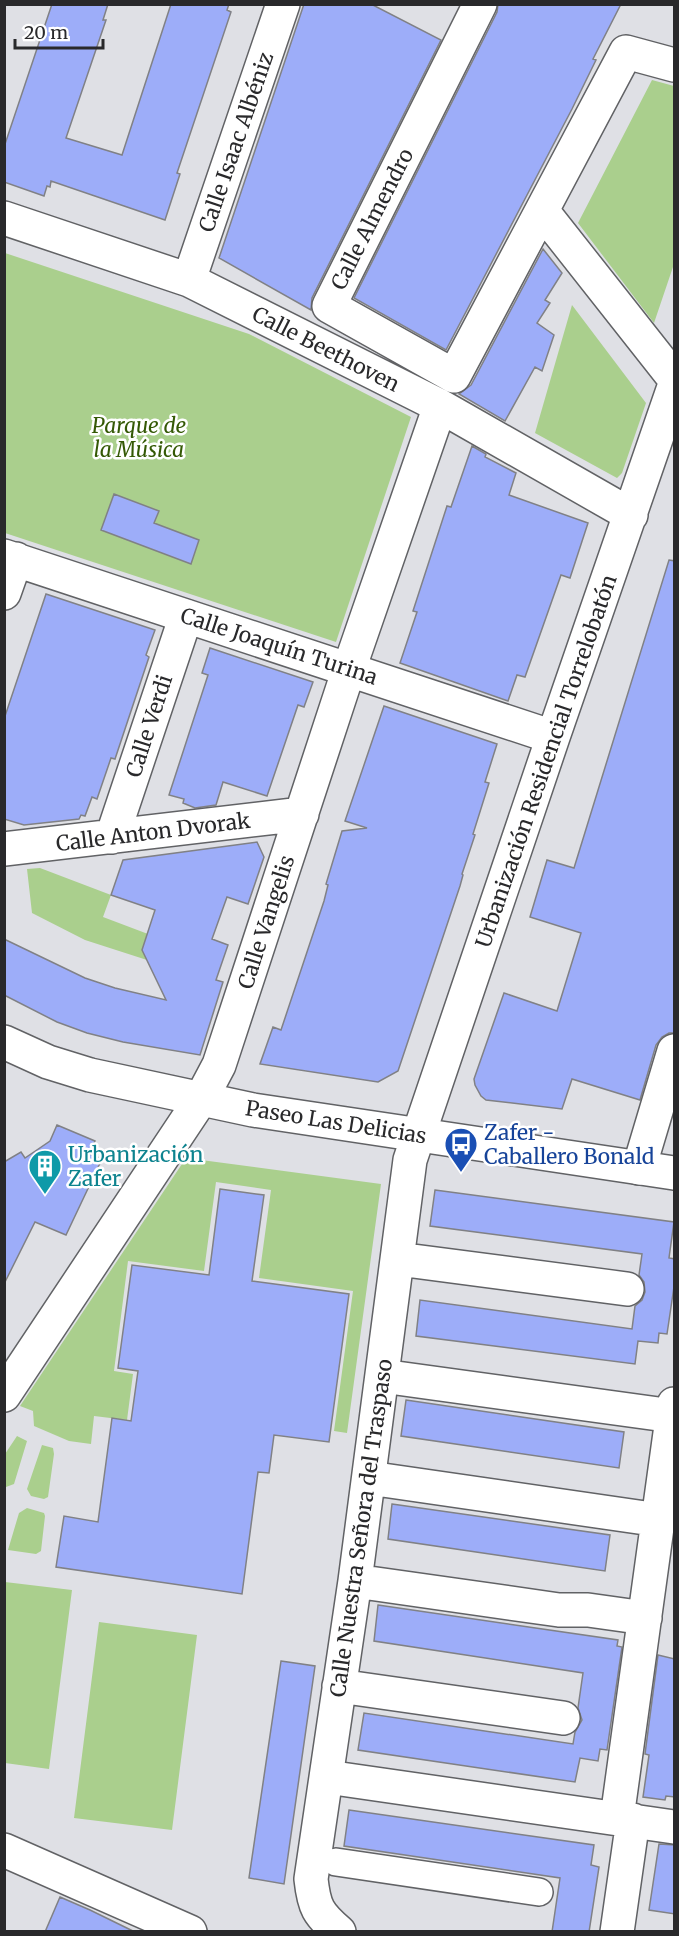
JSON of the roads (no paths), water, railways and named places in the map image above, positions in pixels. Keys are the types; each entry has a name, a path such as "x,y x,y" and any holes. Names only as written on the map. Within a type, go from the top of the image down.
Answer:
{"street":[{"name":"Calle Isaac Albéniz","path":"189,280 283,4"},
{"name":"Calle Almendro","path":"480,4 328,306 454,376 543,212"},
{"path":"675,65 626,52 543,212 675,378"},
{"name":"Calle Beethoven","path":"4,218 189,280 440,406 631,515"},
{"name":"Urbanización Residencial Torrelobatón","path":"417,1135 631,515 668,426 675,387"},
{"name":"Calle Vangelis","path":"4,1395 201,1099 219,1065 440,406"},
{"path":"4,593 10,557"},
{"name":"Calle Joaquín Turina","path":"10,557 553,737"},
{"name":"Calle Verdi","path":"112,837 186,616"},
{"name":"Calle Anton Dvorak","path":"4,849 302,814"},
{"name":"Paseo Las Delicias","path":"4,1042 48,1062 90,1076 201,1099 300,1118 675,1173"},
{"path":"639,1168 675,1051"},
{"name":"Calle Nuestra Señora del Traspaso","path":"323,1928 313,1900 311,1879 355,1581 410,1160 417,1135"},
{"path":"398,1259 627,1290"},
{"path":"382,1376 674,1410 645,1618 625,1819 617,1932"},
{"path":"369,1478 659,1520"},
{"path":"355,1581 559,1610 588,1610 645,1618"},
{"path":"339,1686 563,1718"},
{"path":"327,1777 675,1827"},
{"path":"4,1850 190,1932"},
{"path":"336,1862 539,1892"}],"place":[{"name":"Zafer - Caballero Bonald","path":"461,1173"},
{"name":"Urbanización Zafer","path":"45,1195"}],"park label":[{"name":"Parque de la Música","path":"139,437"}]}
